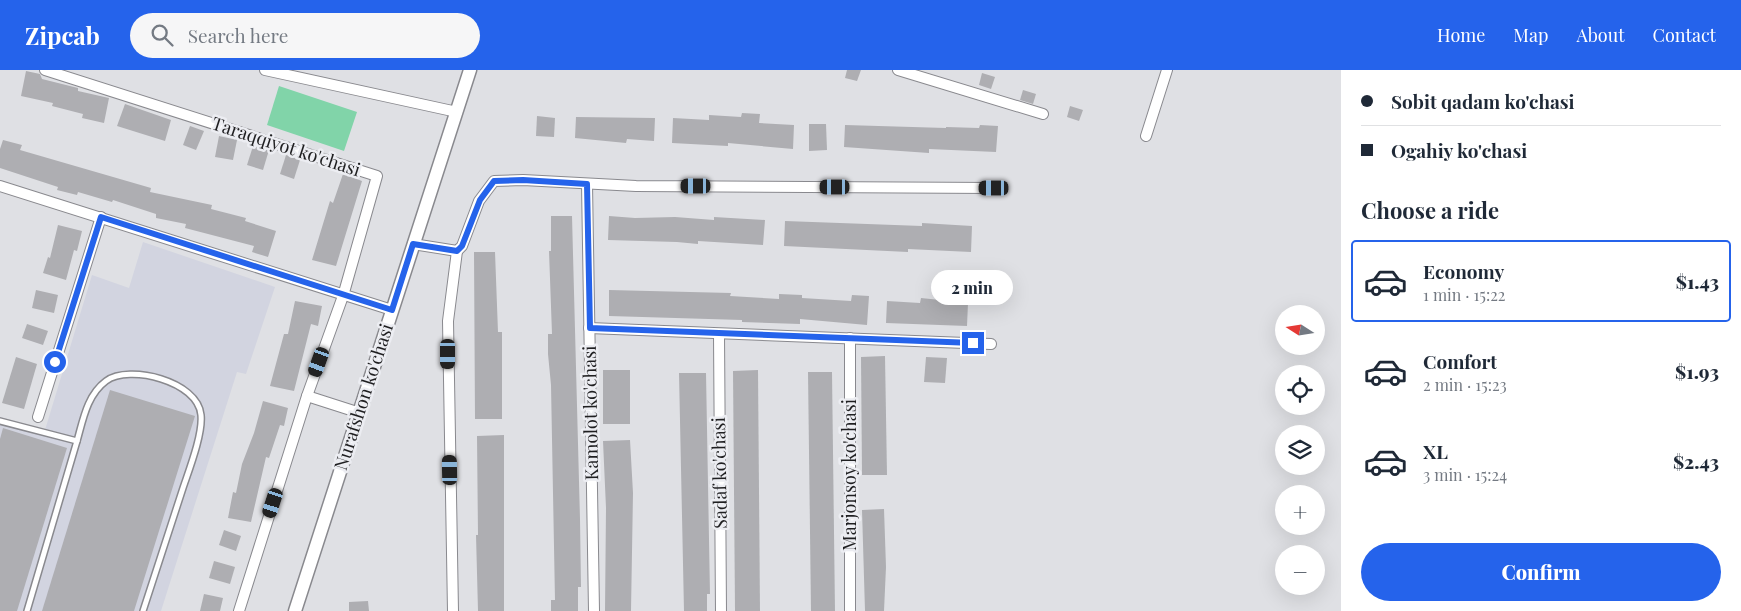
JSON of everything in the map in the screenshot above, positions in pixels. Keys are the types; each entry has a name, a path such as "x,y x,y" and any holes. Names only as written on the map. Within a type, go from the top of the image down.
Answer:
{"street":[{"name":"Taraqqiyot ko'chasi","path":"45,70 377,176 343,296 307,396 239,611"},
{"path":"265,70 457,112"},
{"name":"Nurafshon ko'chasi","path":"296,611 470,70"},
{"path":"898,70 1043,114"},
{"path":"1146,136 1167,70"},
{"path":"453,611 448,331 457,251 462,246 480,200 494,181 523,180 587,184 994,188"},
{"name":"Kamolot ko'chasi","path":"587,184 594,611"},
{"path":"0,186 392,310"},
{"path":"38,417 101,217"},
{"path":"413,244 457,251"},
{"path":"590,328 719,335 990,344"},
{"name":"Sadaf ko'chasi","path":"719,335 721,611"},
{"name":"Marjonsoy ko'chasi","path":"850,338 850,611"},
{"path":"307,396 360,413"}],"lane":[{"path":"27,611 90,398 106,381 116,375 158,377 182,387 194,401 201,414 195,452 143,611"},
{"path":"0,421 77,441"}],"shaded area":[{"path":"143,242 275,287 246,374 237,372 161,611 0,611 0,417 45,430 92,275 129,288"}],"green space":[{"path":"279,86 357,112 344,151 267,125"}],"building":[{"path":"847,70 861,70 857,81 845,78"},
{"path":"26,71 40,74 42,79 78,88 78,91 109,98 104,123 82,118 83,114 52,106 53,103 21,96"},
{"path":"982,73 995,77 991,89 979,85"},
{"path":"1023,90 1036,94 1033,104 1020,100"},
{"path":"125,104 171,120 165,141 117,126"},
{"path":"1070,106 1083,110 1079,121 1067,117"},
{"path":"742,113 760,114 759,123 794,125 793,149 728,143 728,146 672,143 673,118 709,120 709,115 741,117"},
{"path":"537,116 555,118 554,137 536,136"},
{"path":"576,117 655,118 654,141 627,139 626,143 575,138"},
{"path":"809,124 826,124 827,150 809,151"},
{"path":"845,125 946,128 979,128 980,125 998,126 996,152 929,149 929,153 844,147"},
{"path":"190,126 204,131 196,150 183,145"},
{"path":"219,136 237,140 233,160 215,157"},
{"path":"3,140 22,145 20,150 151,188 150,192 212,205 211,209 246,218 245,221 276,231 268,257 252,252 254,246 185,228 186,224 156,218 156,214 113,200 112,202 78,192 77,195 57,190 58,187 0,168 0,149"},
{"path":"253,146 269,150 263,170 247,165"},
{"path":"286,155 300,160 294,179 280,174"},
{"path":"343,174 362,181 336,266 312,260 330,201 333,203"},
{"path":"551,216 572,216 580,519 581,587 578,587 578,611 551,611 551,600 555,600 551,385 548,354 548,334 552,334 549,251 551,251"},
{"path":"609,216 635,218 675,217 714,220 714,217 765,220 763,245 698,241 698,244 608,240"},
{"path":"785,221 922,226 922,223 972,226 971,252 908,249 908,252 784,246"},
{"path":"58,225 82,231 77,251 74,250 66,280 43,273 48,257 50,258"},
{"path":"474,252 495,252 498,332 502,332 502,419 475,419"},
{"path":"36,290 58,295 54,313 32,308"},
{"path":"609,290 731,293 730,296 779,299 779,294 802,295 802,298 851,301 852,295 869,296 867,325 800,319 800,324 742,322 742,320 609,316"},
{"path":"921,298 968,303 967,326 886,323 887,301 920,303"},
{"path":"295,301 322,306 318,326 311,324 294,391 270,386 284,334 288,334"},
{"path":"27,324 48,331 43,345 22,338"},
{"path":"885,356 887,475 862,475 861,357"},
{"path":"16,357 37,364 24,409 2,403"},
{"path":"926,357 947,358 945,383 924,382"},
{"path":"603,370 630,370 630,424 603,424"},
{"path":"758,370 760,611 735,611 733,371"},
{"path":"808,372 832,372 835,611 811,611"},
{"path":"679,373 706,373 710,594 707,594 707,611 684,611"},
{"path":"110,390 195,416 134,611 42,611"},
{"path":"263,401 288,408 284,426 280,425 269,458 266,457 251,522 228,518 233,492 236,493 242,464 254,433"},
{"path":"3,428 67,448 17,611 0,611 0,439"},
{"path":"504,435 504,611 478,611 476,535 478,535 477,436"},
{"path":"630,440 633,493 631,611 605,611 606,508 603,441"},
{"path":"884,509 886,567 884,611 865,611 862,510"},
{"path":"224,530 241,536 236,551 219,545"},
{"path":"214,561 235,567 230,584 209,578"},
{"path":"204,594 223,598 220,611 200,611"},
{"path":"368,601 369,611 349,611 349,602"}],"route":[{"path":"55,362 101,217 343,296 392,310 413,244 457,251 462,246 480,200 494,181 523,180 587,184 590,328 719,335 973,343"}]}
